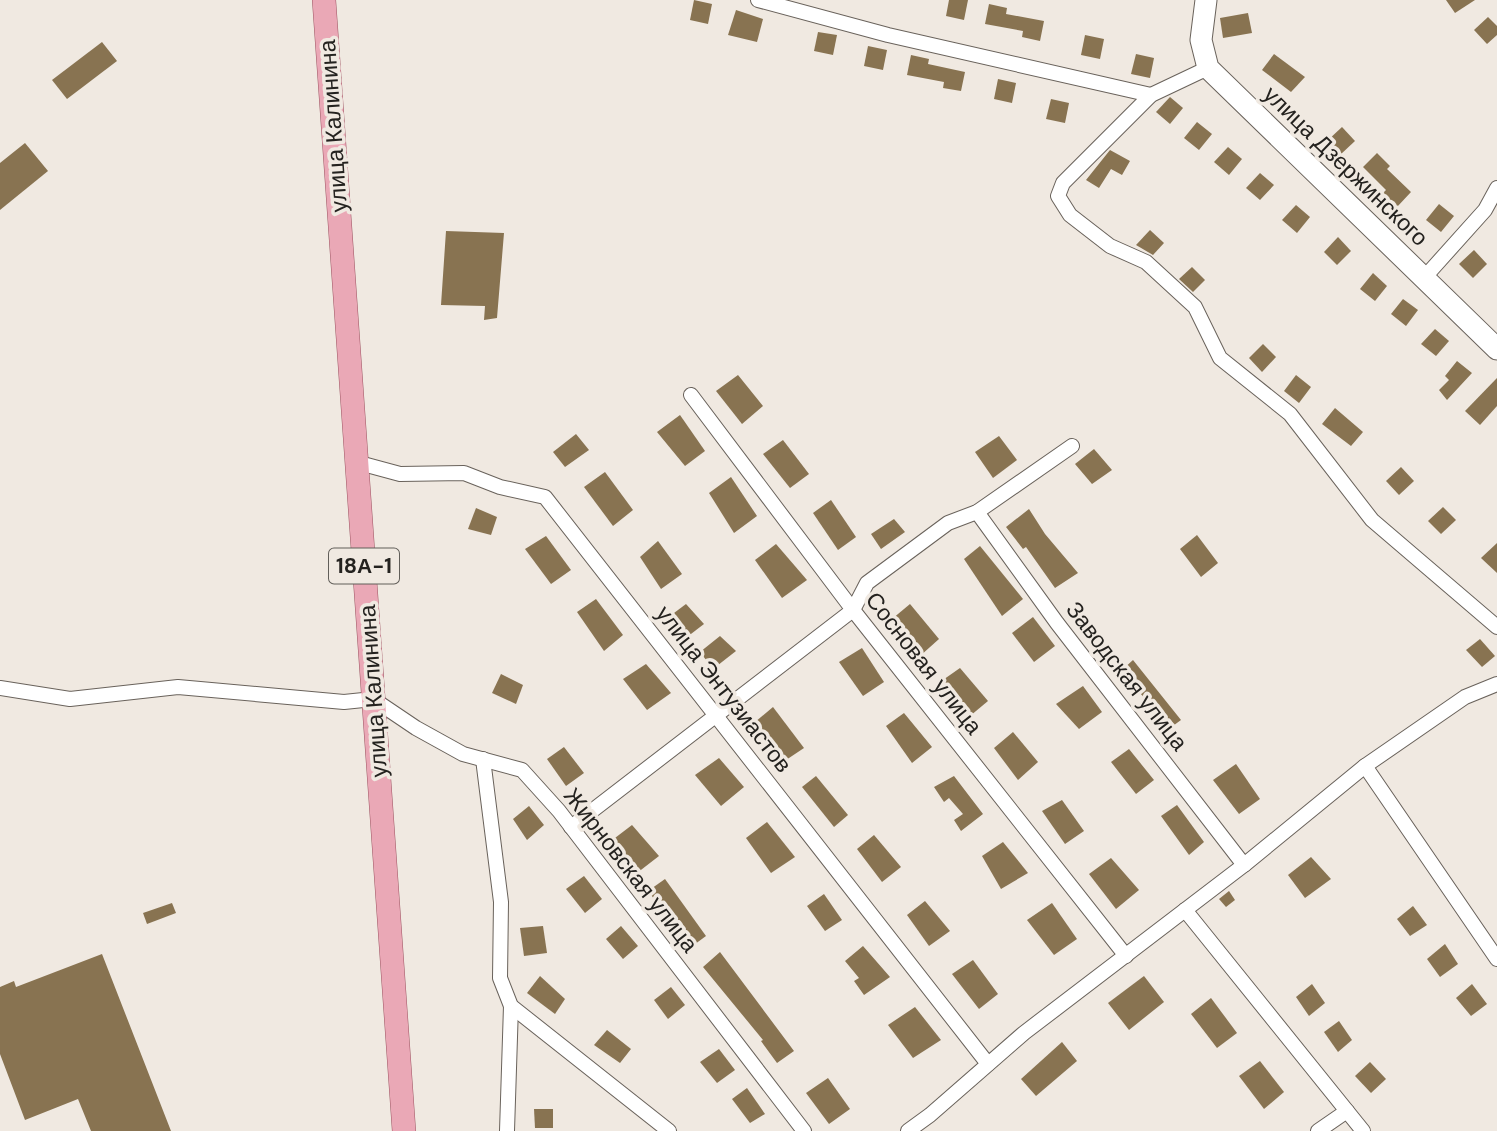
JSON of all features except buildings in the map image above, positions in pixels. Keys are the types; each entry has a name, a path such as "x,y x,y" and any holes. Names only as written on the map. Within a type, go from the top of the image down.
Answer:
{"main road":[{"name":"улица Калинина","path":"324,0 404,1131"}],"street":[{"path":"758,0 888,35 1151,94"},
{"path":"1206,0 1201,40 1208,68 1151,94 1063,183 1058,196 1070,215 1110,246 1146,262 1195,307 1220,358 1290,414 1372,520 1497,627"},
{"name":"улица Дзержинского","path":"1208,68 1497,349"},
{"path":"1424,278 1485,210 1497,188"},
{"name":"Сосновая улица","path":"691,395 853,610 1126,956"},
{"path":"571,827 853,610 867,583 948,523 977,512 1072,446"},
{"name":"улица Энтузиастов","path":"356,456 363,464 400,474 464,474 500,487 545,497 988,1064"},
{"name":"Заводская улица","path":"977,512 1057,623 1244,865"},
{"path":"910,1130 1024,1033 1244,865 1365,766 1465,697 1497,684"},
{"path":"0,688 70,699 178,687 344,702 373,699"},
{"name":"Жирновская улица","path":"373,699 416,728 463,754 522,770 571,827 804,1131"},
{"path":"483,759 501,902 500,978 511,1006 507,1131"},
{"path":"1365,766 1497,959"},
{"path":"1185,911 1363,1131"},
{"path":"511,1006 669,1131"},
{"path":"1318,1131 1347,1111"}]}
